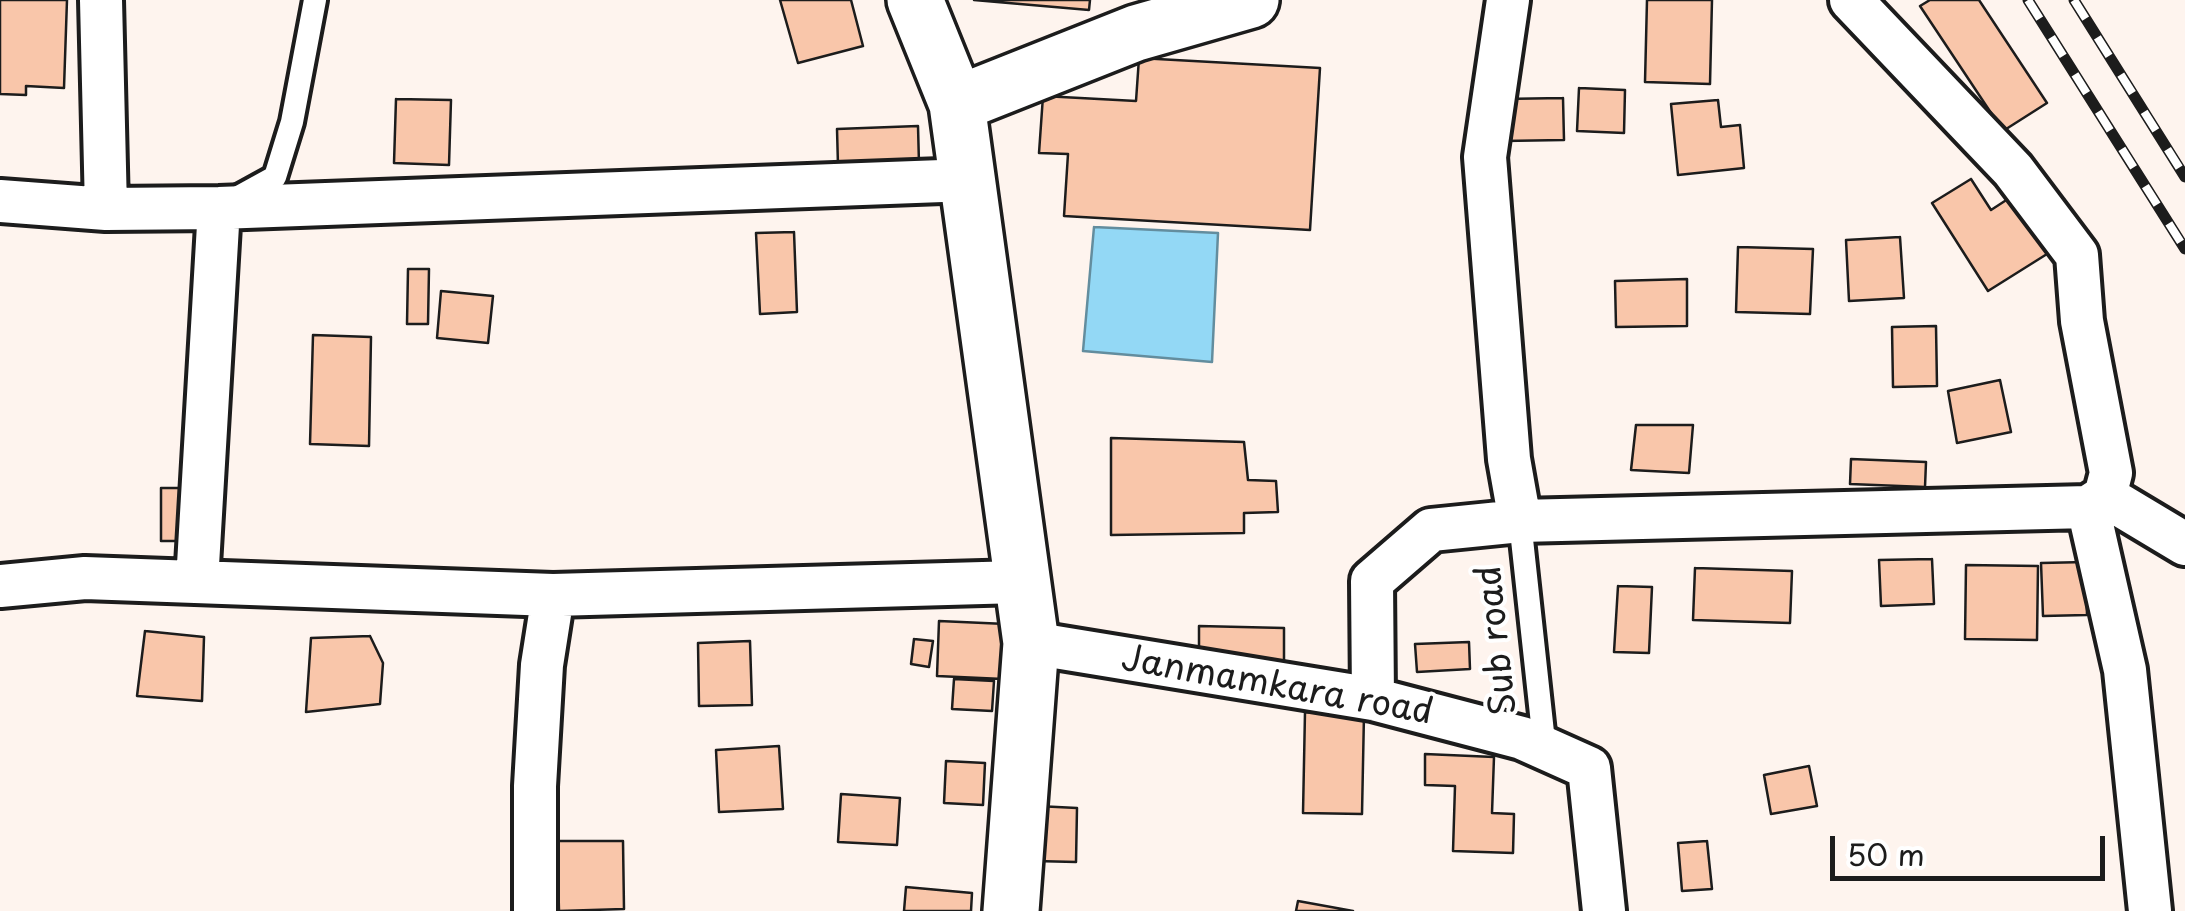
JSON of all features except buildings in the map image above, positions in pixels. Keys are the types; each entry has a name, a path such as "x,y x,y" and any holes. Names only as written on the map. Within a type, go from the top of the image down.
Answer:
{"main road":[{"path":"915,0 957,104 1019,582 1031,643 1011,911"},
{"path":"957,104 1136,33 1251,0"}],"street":[{"path":"102,0 106,209"},
{"path":"1508,0 1484,157 1509,458 1520,522"},
{"path":"1851,0 2013,170 2077,256 2082,321 2112,473 2097,502 2126,670 2150,911"},
{"path":"0,200 106,209 219,208 969,180"},
{"path":"197,582 219,208"},
{"path":"1373,699 1372,581 1430,530 1520,522 2097,502 2185,544"},
{"path":"0,586 85,578 553,595 1019,582"},
{"path":"535,911 535,786 542,665 553,595"},
{"name":"Janmamkara road","path":"1031,643 1373,699 1533,744 1589,768 1604,911"}],"lane":[{"path":"219,208 275,177 292,122 315,0"},
{"name":"Sub road","path":"1520,522 1533,744"}],"water":[{"path":"1094,227 1218,233 1212,362 1083,351"}],"railway":[{"path":"2028,0 2185,249"},
{"path":"2074,0 2185,177"}]}
